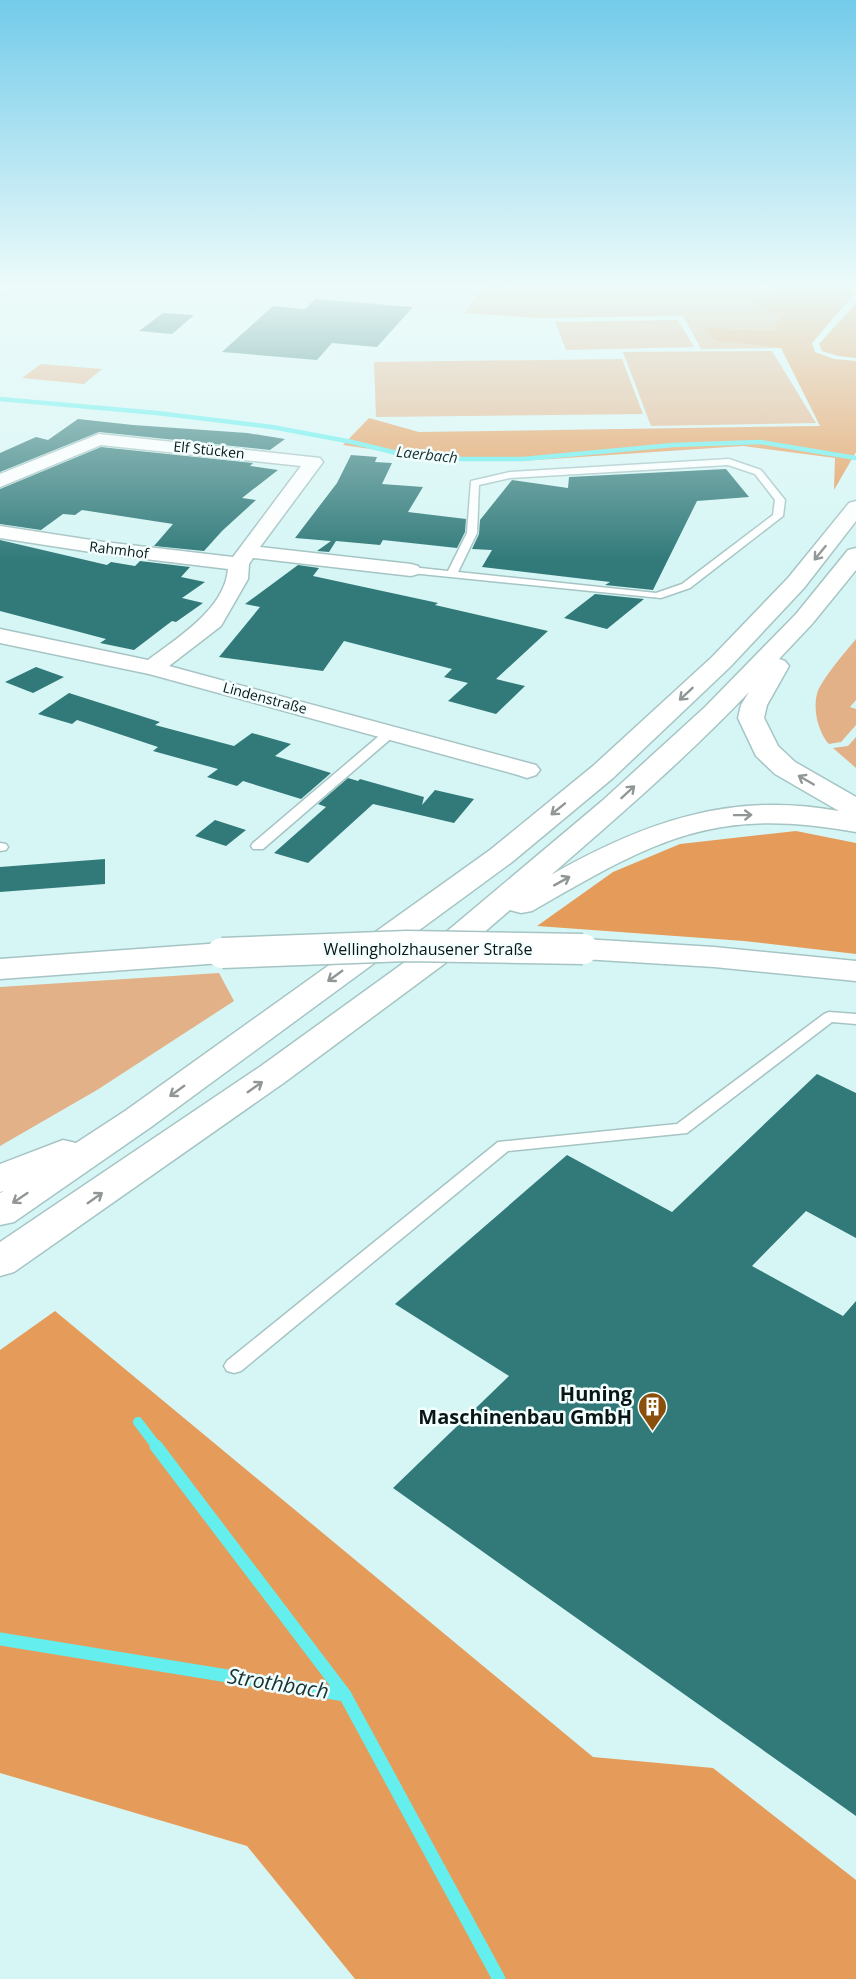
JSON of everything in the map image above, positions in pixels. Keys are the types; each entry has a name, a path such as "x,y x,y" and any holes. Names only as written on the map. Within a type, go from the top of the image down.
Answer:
{"main road":[{"path":"0,1212 138,1119 501,856 603,772 743,639 796,583 856,507"},
{"path":"0,1262 273,1074 456,940 646,776 714,713 804,619 856,555"},
{"path":"804,619 754,705 751,718 766,750 785,768 856,809"},
{"path":"456,940 612,853 679,826 731,815 775,814 856,823"},
{"name":"Wellingholzhausener Straße","path":"0,969 222,953 407,946 583,949 725,958 856,971"},
{"path":"0,1179 138,1119"}],"street":[{"name":"Elf Stücken","path":"0,481 99,439 314,462 243,557 238,579 213,621 152,668"},
{"name":"Rahmhof","path":"0,532 104,548 243,557"},
{"path":"243,557 411,570"},
{"name":"Lindenstraße","path":"0,636 152,668 527,770"}],"lane":[{"path":"411,570 657,596 686,586 778,516 780,500 758,472 729,462 510,475 474,483 471,533 452,574"},
{"path":"258,846 390,733"},
{"path":"234,1366 504,1146 681,1129 830,1017 856,1019"}],"shaded area":[{"path":"26,375 94,375 84,384 22,378"},
{"path":"374,375 628,375 643,414 376,417"},
{"path":"632,375 787,375 816,423 651,426"},
{"path":"795,375 856,375 856,452 834,490 835,458 743,446 521,461 453,461 343,445 369,418 419,432 820,426"},
{"path":"856,639 856,700 850,707 856,709 856,725 841,742 829,744 817,720 817,694 828,674"},
{"path":"856,737 856,768 833,748 848,746"},
{"path":"796,831 856,843 856,954 744,941 537,926 613,872 680,844"},
{"path":"219,973 234,1001 97,1090 0,1146 0,987"},
{"path":"55,1311 593,1757 713,1768 856,1880 856,1979 355,1979 247,1846 0,1773 0,1350"}],"building":[{"path":"78,419 247,433 285,439 270,450 99,432 0,472 0,453 36,437 48,440"},
{"path":"101,447 253,463 250,466 278,470 242,498 256,500 204,551 154,546 173,524 82,510 75,515 63,514 41,530 0,524 0,489"},
{"path":"351,455 377,457 375,462 392,463 382,484 423,487 408,512 466,519 465,532 457,548 383,540 380,545 336,541 329,552 317,551 331,541 295,538 337,483"},
{"path":"726,469 749,497 697,501 653,590 605,585 610,582 482,567 492,550 472,549 479,534 480,520 512,480 568,488 569,477"},
{"path":"0,540 107,565 111,562 135,566 140,561 190,567 181,577 205,582 182,598 203,603 176,622 172,621 134,650 100,643 106,639 0,611"},
{"path":"298,565 319,568 313,576 438,603 435,605 548,631 496,679 525,686 496,714 448,701 468,683 444,677 452,669 344,641 323,671 219,657 260,607 245,604"},
{"path":"595,594 644,599 607,629 564,618"},
{"path":"36,667 64,677 33,693 5,682"},
{"path":"69,693 160,722 155,725 234,746 252,733 291,744 275,756 331,773 301,799 243,781 237,786 207,777 218,769 153,751 158,747 77,720 72,724 38,714"},
{"path":"348,778 358,781 360,779 424,797 422,805 435,790 474,799 454,823 373,804 308,863 274,853 326,807 318,804"},
{"path":"215,820 246,830 226,846 195,836"},
{"path":"105,859 105,884 0,892 0,867"},
{"name":"Huning Maschinenbau GmbH","path":"817,1074 856,1093 856,1238 806,1211 752,1266 843,1316 856,1301 856,1816 393,1488 509,1376 395,1304 567,1155 672,1212"}],"waterway":[{"name":"Laerbach","path":"0,399 157,413 272,427 352,442 405,455 462,459 523,459 673,445 761,442 856,458"},
{"path":"138,1422 157,1447"},
{"path":"156,1446 345,1695"},
{"name":"Strothbach","path":"0,1639 345,1695"},
{"name":"Strothbach","path":"345,1695 499,1979"}],"place":[{"name":"Huning Maschinenbau GmbH","path":"653,1432"}]}
